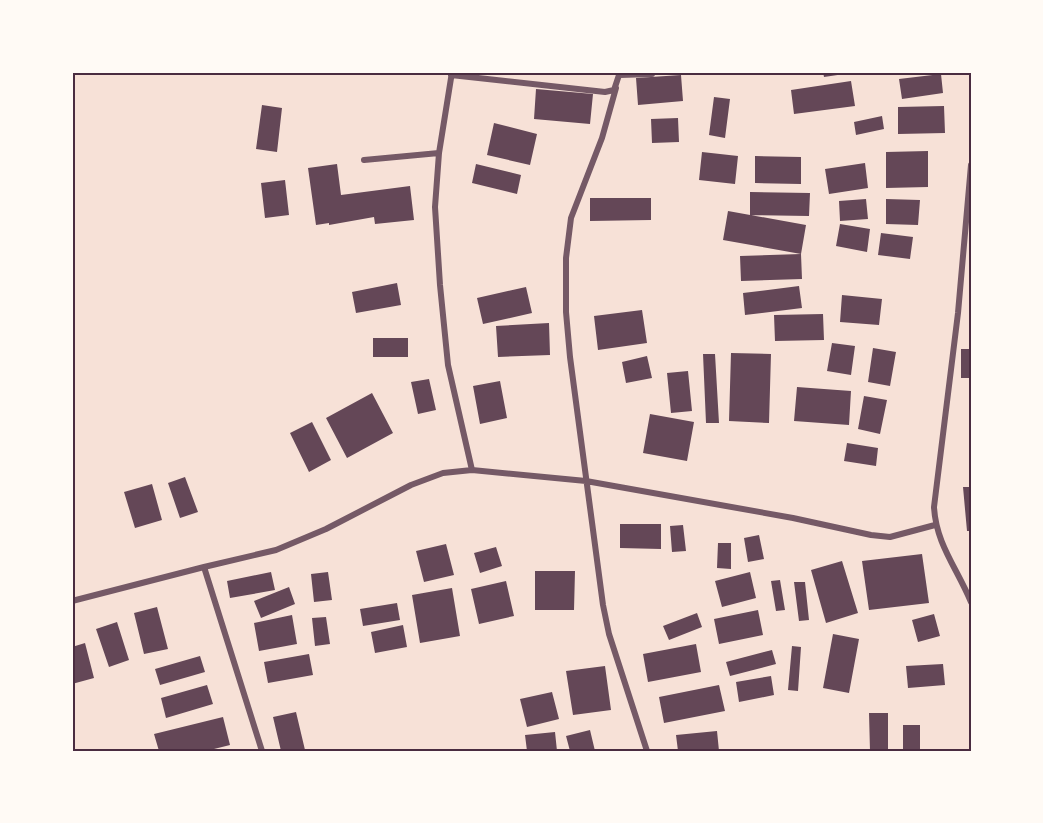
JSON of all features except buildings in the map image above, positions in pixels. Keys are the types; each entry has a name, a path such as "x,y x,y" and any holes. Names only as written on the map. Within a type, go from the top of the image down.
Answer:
{"street":[{"path":"472,470 448,364 435,207 439,153 451,74 605,92 612,91 616,87"},
{"path":"647,751 609,634 603,605 569,346 566,312 566,258 571,218 602,138 620,74 652,74"},
{"path":"364,160 439,153"},
{"path":"971,165 958,313 934,507 935,525 941,543 971,602"},
{"path":"72,601 276,550 326,529 411,485 443,473 472,470 586,481 793,518 871,535 890,537 935,525"},
{"path":"204,567 262,751"}]}
